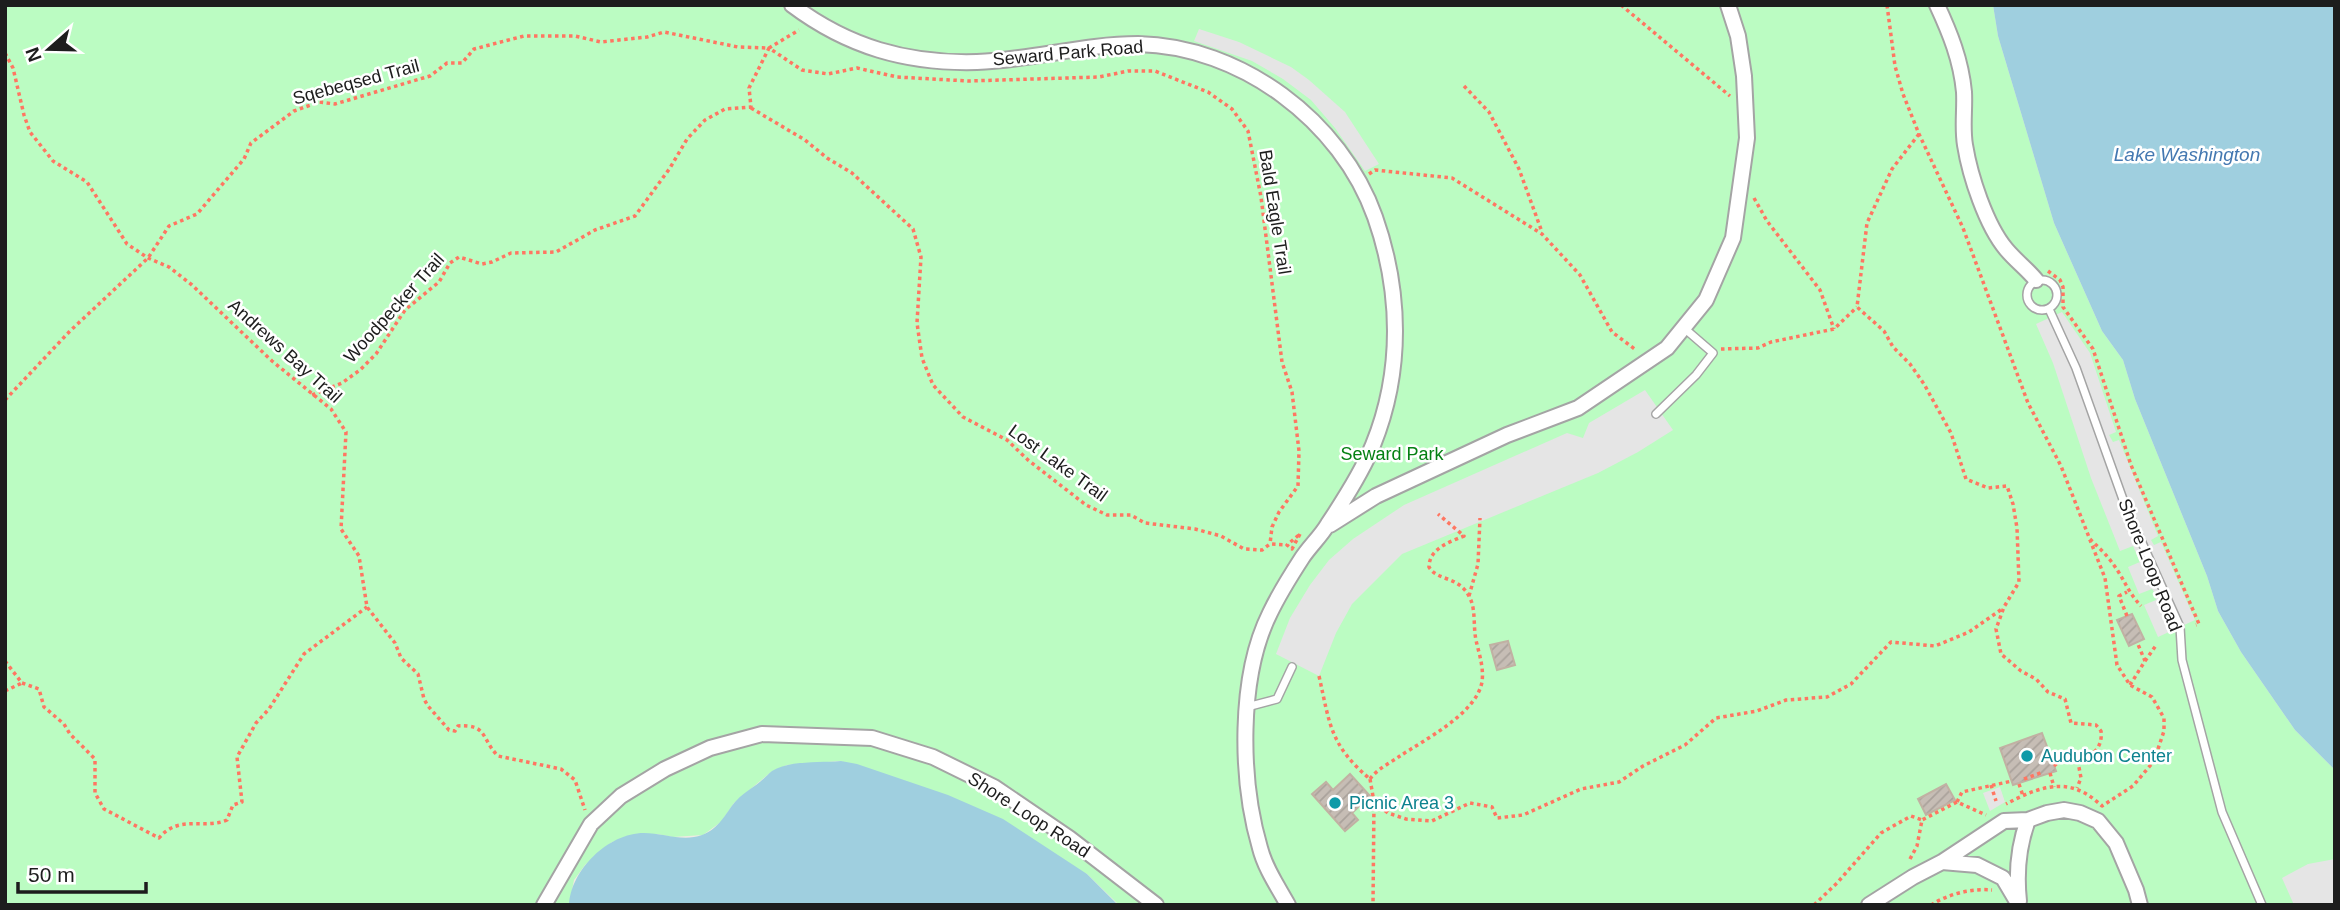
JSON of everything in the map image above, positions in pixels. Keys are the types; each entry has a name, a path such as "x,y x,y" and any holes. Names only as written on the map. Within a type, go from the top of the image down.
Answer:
{"street":[{"name":"Seward Park Road","path":"792,5 839,36 883,53 937,60 978,62 1137,44 1199,53 1252,76 1307,114 1333,142 1358,180 1369,202 1390,268 1397,329 1389,398 1372,447 1326,527 1303,556 1270,612 1258,644 1246,707 1247,782 1251,810 1260,852 1288,905"},
{"name":"Seward Park Road","path":"1326,527 1376,496 1507,435 1578,408 1667,348 1706,300 1733,238 1746,138 1744,76 1738,36 1728,5"},
{"name":"Shore Loop Road","path":"1937,5 1962,69 1962,122 1969,166 1993,228 2005,248 2031,275"},
{"name":"Shore Loop Road","path":"544,905 591,824 621,796 665,769 710,748 762,734 872,738 933,757 994,788 1069,838 1156,905"},
{"path":"1869,905 2004,821 2028,820 2064,810 2098,821 2116,843 2140,905"},
{"path":"2019,905 2020,840 2028,820"},
{"path":"1941,862 1978,865 2003,878 2019,905"}],"lane":[{"name":"Shore Loop Road","path":"2031,275 2045,279 2056,288 2055,302 2049,309 2034,309 2027,301 2026,291 2031,275"},
{"name":"Shore Loop Road","path":"2049,309 2076,368 2125,505 2180,627 2182,660 2222,812 2262,905"},
{"path":"1656,414 1696,375 1713,353 1684,328"},
{"path":"1246,707 1278,699 1292,667"}],"path":[{"path":"1621,5 1745,109"},
{"path":"1887,5 1895,66 1919,134 1963,228 2028,403 2061,466 2105,578 2116,665 2130,685 2152,697 2164,718 2164,731 2154,761 2133,786 2102,806 2077,789 2054,787 2023,796 1999,808"},
{"path":"751,107 749,89 769,48 813,21"},
{"name":"Sqebeqsed Trail","path":"5,400 70,331 148,258 169,226 197,214 244,159 251,143 294,111 319,102 335,104 430,76 447,63 463,62 474,49 524,36 575,36 601,42 647,37 664,32 738,47 769,48"},
{"name":"Bald Eagle Trail","path":"769,48 802,70 828,74 857,68 897,77 968,81 1099,77 1128,71 1155,71 1208,92 1232,109 1248,131 1261,197 1282,362 1292,392 1299,451 1298,486 1279,512 1272,527 1270,544"},
{"name":"Andrews Bay Trail","path":"5,53 13,68 23,115 30,132 53,160 87,182 127,244 148,258 169,267 192,285 272,360 331,409 346,432 341,529 359,556 367,607 395,643 401,658 418,674 424,699 449,730 455,731 458,726 479,727 498,756 561,769 575,780 591,824"},
{"path":"1464,86 1489,112 1513,158 1542,234"},
{"name":"Lost Lake Trail","path":"751,107 805,140 867,184 913,229 921,257 917,323 922,358 933,386 963,417 1007,440 1028,460 1086,505 1107,515 1132,515 1145,523 1195,529 1221,536 1244,549 1262,550 1270,544 1287,545"},
{"name":"Woodpecker Trail","path":"312,395 342,383 360,370 376,354 405,310 439,282 450,263 458,257 482,264 511,253 556,252 595,230 635,216 670,168 687,139 705,120 725,110 751,107"},
{"path":"1713,353 1721,349 1758,348 1771,342 1835,329 1857,307 1867,223 1892,169 1919,134"},
{"path":"1358,180 1375,170 1452,178 1542,234 1580,275 1612,332 1647,361"},
{"path":"1741,176 1768,221 1820,290 1835,329"},
{"path":"2031,275 2046,270 2060,280 2063,287 2063,307 2093,349 2131,465 2199,624 2196,625"},
{"path":"1857,307 1884,331 1893,348 1910,364 1924,384 1951,433 1966,479 1988,488 2007,486 2017,528 2019,582 2004,607 1996,629 2001,654 2021,671 2036,679 2048,692 2065,699 2071,723 2096,725 2101,731 2101,743 2096,751 2078,762"},
{"path":"1370,779 1374,773 1450,725 1481,686 1482,663 1475,638 1473,606 1469,596 1451,579 1437,575 1429,567 1429,562 1437,550 1464,536 1438,513"},
{"path":"1469,596 1478,564 1480,518"},
{"path":"2089,538 2111,561 2121,575 2127,592 2141,606"},
{"path":"2127,592 2119,596 2127,616"},
{"path":"5,662 22,683 39,689 44,707 64,724 94,759 96,793 104,808 159,838 167,828 198,822 214,825 227,820 233,805 242,802 237,757 256,723 269,709 304,654 367,607"},
{"path":"1374,802 1388,813 1406,819 1432,821 1470,803 1492,807 1497,818 1523,815 1581,789 1619,782 1685,745 1716,718 1757,711 1786,700 1827,697 1851,684 1891,642 1934,646 1969,632 2004,607"},
{"path":"2137,642 2144,662"},
{"path":"2130,685 2157,644"},
{"path":"1319,676 1337,744 1370,779 1374,802 1373,905"},
{"path":"5,691 22,683"},
{"path":"2054,766 2066,755 2078,762 2081,778 2077,789"},
{"path":"2024,779 2043,772"},
{"path":"2050,773 2054,787"},
{"path":"1814,905 1838,883 1881,833 1911,816 1922,820 1957,802 1962,792 2012,781"},
{"path":"2019,784 2023,796"},
{"path":"1991,785 1996,802"},
{"path":"1957,802 1986,815"},
{"path":"1910,859 1917,846 1922,820"},
{"path":"1931,905 1951,895 1992,891"}],"green space":[{"name":"Seward Park","path":"5,5 1993,5 1998,36 2054,223 2102,331 2123,360 2135,399 2207,576 2218,611 2241,652 2295,730 2335,770 2335,905 1119,905 1087,874 841,761 787,765 771,772 734,803 721,822 703,835 673,837 657,834 612,842 585,865 574,880 569,905 5,905"}],"shaded area":[{"path":"1199,29 1239,42 1291,67 1309,80 1345,112 1379,164 1365,171 1335,128 1311,100 1252,61 1194,41"},
{"path":"2062,312 2090,353 2116,432 2109,435 2113,442 2119,440 2158,536 2151,540 2154,545 2161,542 2195,620 2158,637 2144,605 2156,600 2156,595 2152,589 2139,594 2128,567 2140,562 2133,546 2120,551 2091,478 2053,363 2036,324"},
{"path":"1645,390 1673,430 1598,473 1402,554 1352,604 1336,633 1319,676 1276,654 1290,618 1310,585 1329,560 1353,539 1404,505 1567,433 1583,438 1589,423"},
{"path":"2000,787 2005,802 1990,811 1983,793"},
{"path":"2335,859 2335,905 2294,905 2282,878 2308,864"}],"water":[{"name":"Lake Washington","path":"1993,5 2335,5 2335,770 2295,730 2241,652 2218,611 2207,576 2135,399 2123,360 2102,331 2054,223 1998,36"},
{"path":"841,761 948,795 1003,819 1087,874 1118,905 569,905 576,879 584,867 617,839 644,833 680,837 702,835 717,825 737,799 779,767"}],"building":[{"path":"2132,614 2144,639 2129,646 2117,620"},
{"path":"1508,641 1515,665 1497,670 1490,645"},
{"name":"Audubon Center","path":"2042,733 2056,771 2013,785 2000,748"},
{"name":"Picnic Area 3","path":"1350,774 1370,796 1352,813 1358,820 1345,831 1312,794 1326,782 1333,790"},
{"path":"1946,784 1955,800 1926,815 1918,799"}],"place":[{"name":"Audubon Center","path":"2027,756"},
{"name":"Picnic Area 3","path":"1335,803"}]}
